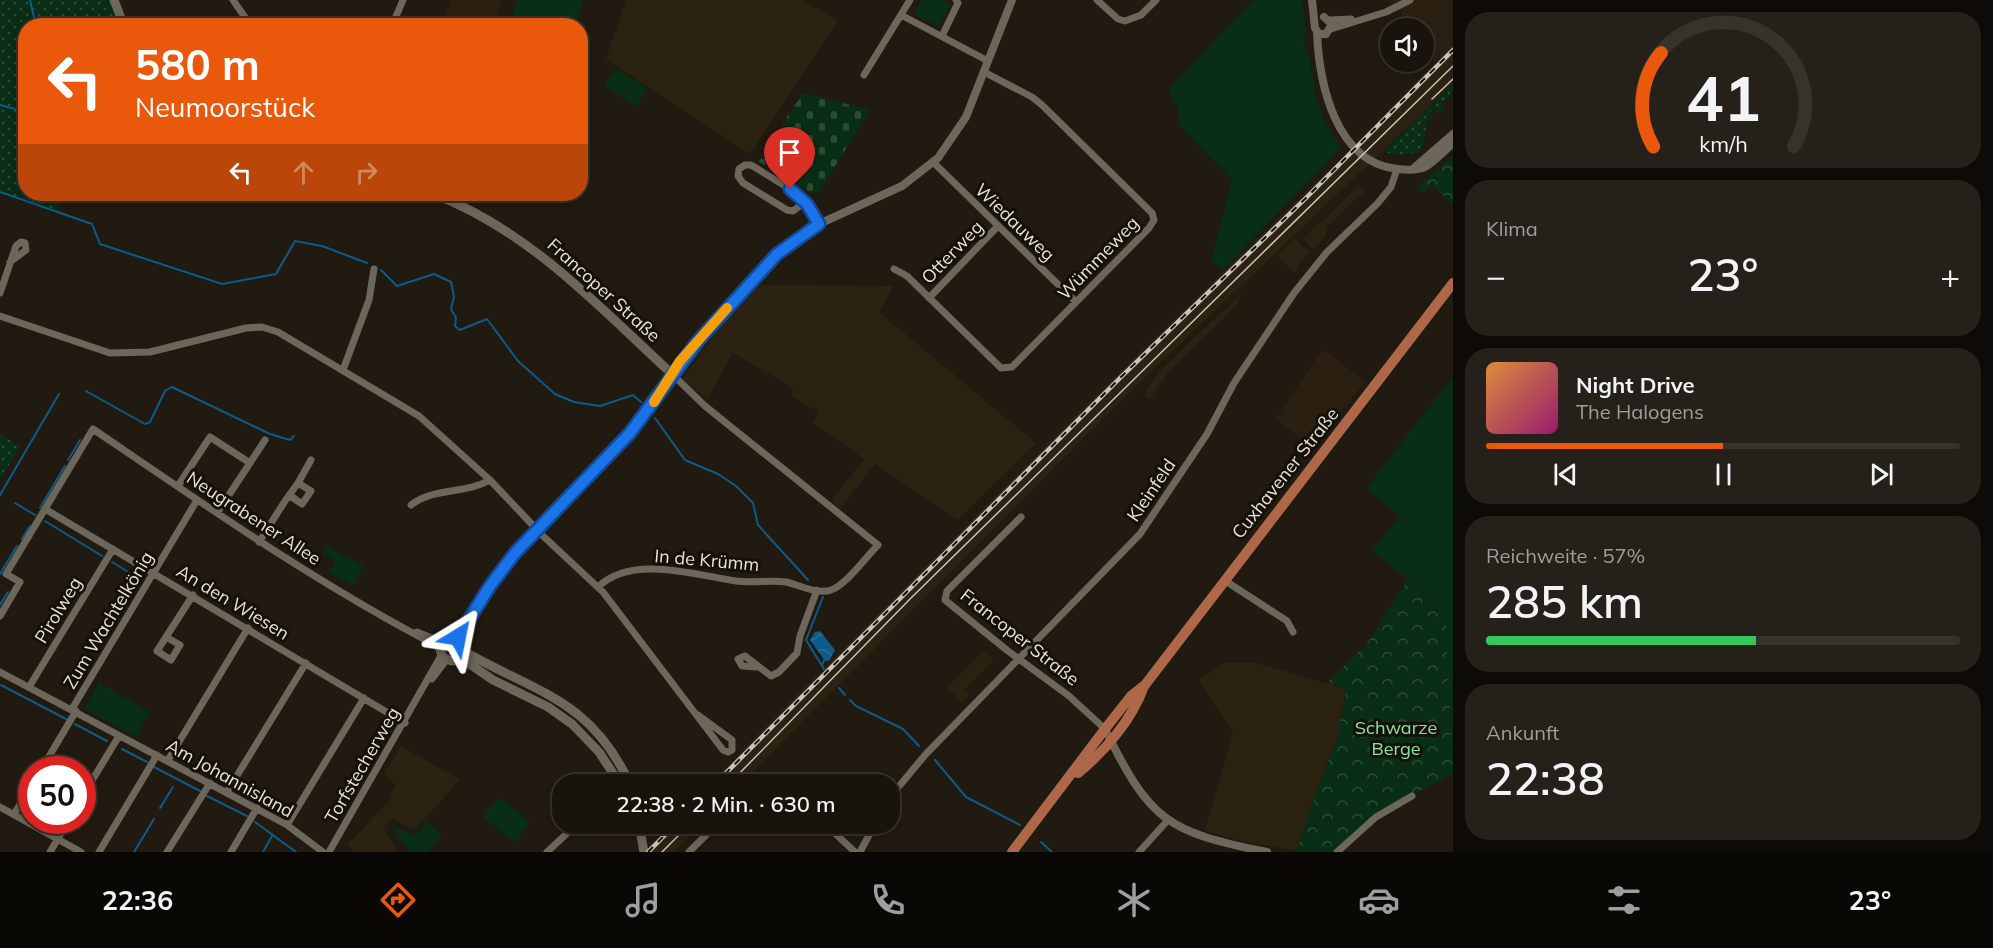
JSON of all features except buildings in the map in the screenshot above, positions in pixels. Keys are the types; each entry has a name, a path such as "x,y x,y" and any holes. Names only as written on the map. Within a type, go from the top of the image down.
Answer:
{"main road":[{"path":"114,0 121,18"},
{"name":"Francoper Straße","path":"450,201 473,211 544,256 672,374"},
{"name":"Cuxhavener Straße","path":"1068,781 1093,760 1110,740 1138,702 1145,685 1453,283"},
{"path":"457,637 486,592 536,529 630,433 672,374"},
{"path":"463,655 465,644 457,637 447,637 443,651 463,655 543,690 569,706 598,735 623,774"},
{"path":"463,655 488,678 548,707 572,724 599,752 613,774"},
{"name":"Cuxhavener Straße","path":"1012,852 1131,696 1145,685"},
{"path":"641,834 644,852"}],"street":[{"path":"233,0 245,18"},
{"path":"395,18 403,0"},
{"path":"864,75 910,0"},
{"path":"942,36 958,3 956,0"},
{"path":"672,374 698,341 777,254 819,224 892,192 934,163 962,124 1012,0"},
{"path":"1097,0 1118,19 1125,21 1141,15 1156,0"},
{"path":"1313,0 1324,26 1321,64 1325,96 1342,132 1373,161 1397,169 1411,170 1425,167 1453,143"},
{"path":"1324,26 1386,12 1410,0"},
{"path":"901,15 988,61"},
{"name":"Wümmeweg","path":"894,269 907,276 1001,368 1012,367 1149,228 1154,220 1152,213 1037,101 984,72"},
{"path":"1411,170 1453,134"},
{"name":"Wiedauweg","path":"934,163 1076,302"},
{"path":"806,202 794,211 787,210 743,183 739,179 739,170 745,165 751,165 795,192 806,202 819,224"},
{"name":"Kleinfeld","path":"900,785 926,754 1018,657 1140,534 1207,434 1234,383 1293,293 1326,253 1380,201 1390,187 1397,169"},
{"name":"Otterweg","path":"929,298 997,226"},
{"path":"0,293 10,262"},
{"path":"343,370 369,300 374,269"},
{"path":"0,316 110,353 143,354 246,328 262,327 278,332 419,416 490,480 536,529 598,587 723,750 728,752 732,750 733,740 698,716"},
{"name":"Francoper Straße","path":"672,374 705,406 878,545 837,587 828,591 817,590"},
{"name":"Neugrabener Allee","path":"45,509 93,429 259,542 443,651"},
{"path":"178,486 210,437 250,463"},
{"path":"217,513 265,440"},
{"path":"259,542 311,460"},
{"path":"411,505 426,496 482,485 490,480"},
{"path":"289,495 302,504 311,491 298,483"},
{"name":"Zum Wachtelkönig","path":"119,736 74,710 198,500"},
{"path":"0,616 20,582 6,574 45,509"},
{"name":"An den Wiesen","path":"45,509 405,723"},
{"name":"Francoper Straße","path":"1021,517 945,595 985,633 1018,657 1105,729"},
{"name":"Pirolweg","path":"29,687 113,549"},
{"name":"In de Krümm","path":"598,587 604,580 639,570 657,569 737,581 782,582 817,590"},
{"path":"1224,580 1287,621 1293,632"},
{"path":"758,667 765,674 774,675 795,656 817,590"},
{"path":"166,637 193,595"},
{"path":"168,760 248,628"},
{"name":"Torfstecherweg","path":"329,852 405,723 443,651"},
{"path":"227,792 306,663"},
{"path":"1,674 74,710 49,756"},
{"path":"287,825 364,698"},
{"path":"1105,729 1139,792 1168,820 1224,848 1267,852"},
{"path":"96,774 119,736"},
{"name":"Am Johannisland","path":"119,736 287,825 323,852"},
{"path":"99,852 157,755"},
{"path":"167,852 210,783"},
{"path":"1337,852 1376,817 1412,796"},
{"path":"0,807 81,852"},
{"path":"14,814 18,808"},
{"path":"231,852 257,808"},
{"path":"1139,852 1168,820"},
{"path":"50,852 61,834"},
{"path":"547,852 566,834"},
{"path":"689,852 707,834"},
{"path":"836,834 855,852"},
{"path":"860,852 870,834"}],"shaded area":[{"path":"451,0 502,0 497,18 443,18"},
{"path":"626,0 803,0 838,21 750,154 606,59"},
{"path":"1392,0 1453,0 1453,45 1435,63 1434,18 1404,18"},
{"path":"1453,45 1453,84 1131,391 750,774 719,774 1092,399 1337,162 1426,72 1434,72 1434,64"},
{"path":"1360,185 1365,191 1325,228 1327,235 1313,249 1303,239"},
{"path":"1294,238 1309,253 1300,262 1295,273 1277,255"},
{"path":"760,285 894,286 879,312 1036,443 958,520 875,464 840,509 831,501 864,459 813,423 819,412 792,397 793,388 733,353 707,399 682,379 716,333"},
{"path":"1242,293 1237,305 1168,372 1150,399 1144,395 1159,371"},
{"path":"1323,349 1365,381 1318,442 1310,446 1276,418"},
{"path":"984,650 994,660 965,689 970,694 962,702 947,688"},
{"path":"1253,662 1346,689 1338,736 1314,797 1297,851 1236,840 1205,830 1233,733 1199,680 1225,663"},
{"path":"401,746 460,780 414,830 392,819 383,828 398,852 355,852 347,845 392,798 390,795 396,785 384,774"},
{"path":"661,834 692,834 673,852 643,852"}],"green space":[{"path":"0,0 114,0 120,18 18,18 18,198 0,192"},
{"path":"517,0 583,0 578,18 512,17"},
{"path":"921,0 943,0 951,4 939,26 914,14"},
{"path":"1253,0 1302,0 1306,32 1303,42 1309,54 1316,98 1325,122 1341,148 1223,270 1211,262 1232,180 1179,125 1179,111 1168,90"},
{"path":"616,68 648,89 636,106 604,86"},
{"path":"1453,84 1453,90 1449,94 1451,97 1441,102 1445,107 1439,113 1434,108 1430,112 1434,117 1427,122 1422,151 1401,155 1383,152"},
{"path":"803,93 870,110 819,192 810,193 758,161"},
{"path":"1453,156 1453,206 1433,185 1423,193 1417,187"},
{"path":"26,201 61,201 58,212"},
{"path":"1453,377 1453,773 1446,626 1429,597 1372,551 1400,516 1366,488"},
{"path":"0,434 20,447 0,480"},
{"path":"327,546 364,566 353,586 329,572 335,561 323,553"},
{"name":"Schwarze Berge","path":"1408,580 1429,597 1447,625 1453,773 1371,818 1335,852 1297,851 1338,736 1346,689 1328,682 1366,645"},
{"path":"99,682 150,712 136,737 84,709"},
{"path":"499,797 530,822 515,843 483,817"},
{"path":"427,822 442,835 427,852 410,852 391,825 415,836"}],"water":[{"path":"820,631 835,650 829,661 825,661 810,640 815,632"}],"waterway":[{"path":"30,0 34,18"},
{"path":"0,105 18,110"},
{"path":"0,192 18,198"},
{"path":"26,201 92,224 100,244 222,284 276,274 295,241 322,246 367,263"},
{"path":"381,270 397,286 434,274 451,282 454,297 451,309 456,318 455,326 460,330 487,319 518,361 555,394 574,402 600,406 633,395 641,402"},
{"path":"86,391 145,424 150,422 165,391 172,387 270,434 290,440 294,436"},
{"path":"0,495 59,394"},
{"path":"655,418 685,460 718,474 736,486 753,503 758,525 808,580"},
{"path":"68,460 80,440"},
{"path":"40,508 65,466"},
{"path":"15,503 35,515"},
{"path":"45,521 102,556"},
{"path":"22,539 30,526"},
{"path":"0,574 17,546"},
{"path":"112,562 138,578"},
{"path":"0,605 8,592"},
{"path":"823,597 806,640 824,669"},
{"path":"822,666 824,660"},
{"path":"1,685 66,719"},
{"path":"839,688 845,695"},
{"path":"850,700 856,706 903,729 919,746"},
{"path":"75,724 107,741"},
{"path":"122,749 147,762"},
{"path":"935,760 966,797 1020,825"},
{"path":"154,767 200,791"},
{"path":"160,808 173,787"},
{"path":"207,796 247,816"},
{"path":"134,852 154,819"},
{"path":"255,822 296,852"},
{"path":"263,852 272,836"},
{"path":"1041,842 1052,852"}],"tram line":[{"path":"739,774 910,599 1453,66"},
{"path":"1432,99 1453,79"},
{"path":"662,852 680,834"}],"railway":[{"path":"725,774 1121,377 1308,196 1453,50"},
{"path":"648,852 666,834"}],"slow traffic":[{"path":"654,402 680,361 727,308"}],"route":[{"path":"458,637 460,638 486,592 515,553 630,433 654,402 680,361 777,254 807,230 819,224 812,210 800,196 790,189"}]}
